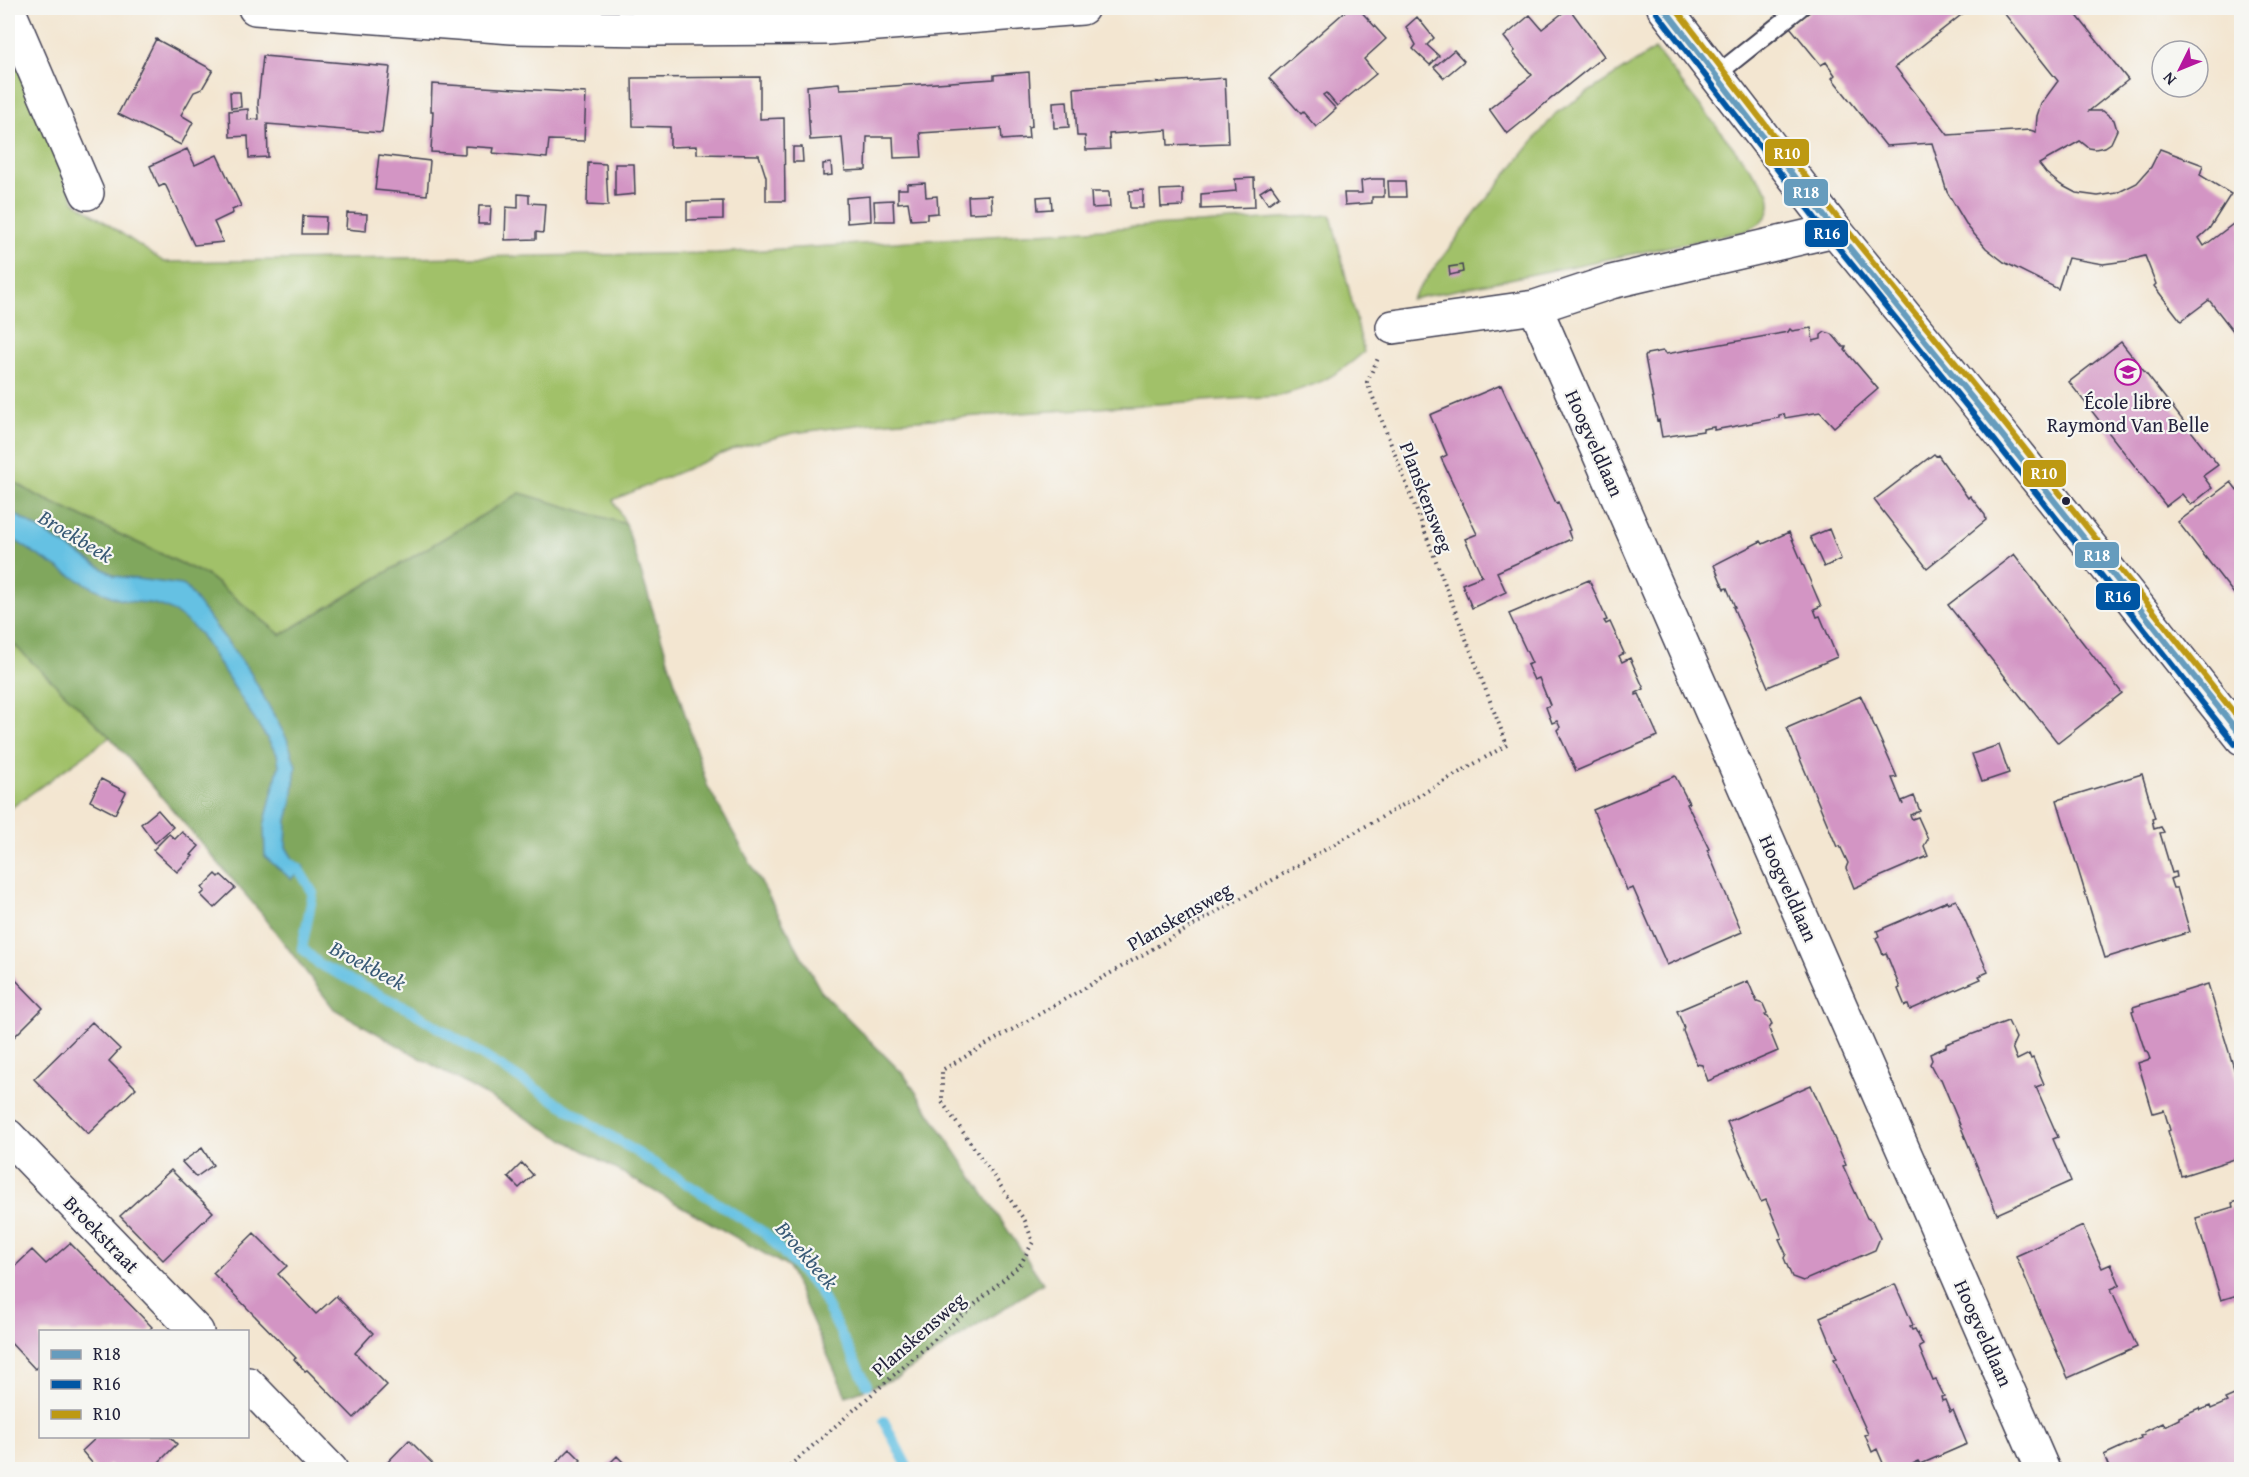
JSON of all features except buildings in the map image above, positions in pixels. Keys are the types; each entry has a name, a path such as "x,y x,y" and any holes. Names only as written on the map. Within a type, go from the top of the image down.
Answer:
{"street":[{"path":"255,8 512,27 1082,8"},
{"path":"1664,8 1835,230 1998,430 2241,738"},
{"path":"8,9 87,193"},
{"path":"1393,327 1535,307 1611,282 1835,230"},
{"name":"Hoogveldlaan","path":"1535,307 2043,1470"},
{"name":"Broekstraat","path":"8,1136 195,1330"},
{"path":"249,1385 331,1470"}],"lane":[{"path":"1716,75 1800,8"}],"path":[{"name":"Planskensweg","path":"785,1470 1020,1265 1033,1242 1025,1221 942,1102 942,1070 1507,745 1367,382 1393,327"}],"green space":[{"path":"8,33 74,201 164,262 717,253 1331,215 1364,352 1343,369 1324,380 1278,396 873,423 793,433 736,448 613,500 626,524 520,493 281,635 208,576 34,494 8,478"},
{"path":"1655,49 1768,191 1770,205 1767,216 1746,231 1411,299 1484,202 1556,113"},
{"path":"8,478 34,494 208,576 281,635 520,493 626,524 707,785 821,991 905,1076 1043,1283 896,1378 846,1396 788,1267 334,1009 262,914 110,737 8,639"},
{"path":"8,639 110,737 8,810"}],"water":[{"path":"8,510 115,576 186,587 250,672 287,739 296,766 292,801 287,820 286,847 293,859 304,867 291,879 265,857 264,826 279,765 277,754 200,634 171,610 149,603 126,601 113,597 34,553 8,536"}],"waterway":[{"name":"Broekbeek","path":"290,863 298,868 313,893 302,948 319,964 412,1011 765,1233 819,1291 867,1385"},
{"name":"Broekbeek","path":"884,1421 909,1470"}],"transit line":[{"name":"R18","path":"1664,8 1835,230 1998,430 2242,737"},
{"name":"R10","path":"1675,8 1842,224 2005,424 2242,723"},
{"name":"R16","path":"1657,13 1828,235 2235,744"}],"place":[{"name":"École libre Raymond Van Belle","path":"2128,372"}]}
